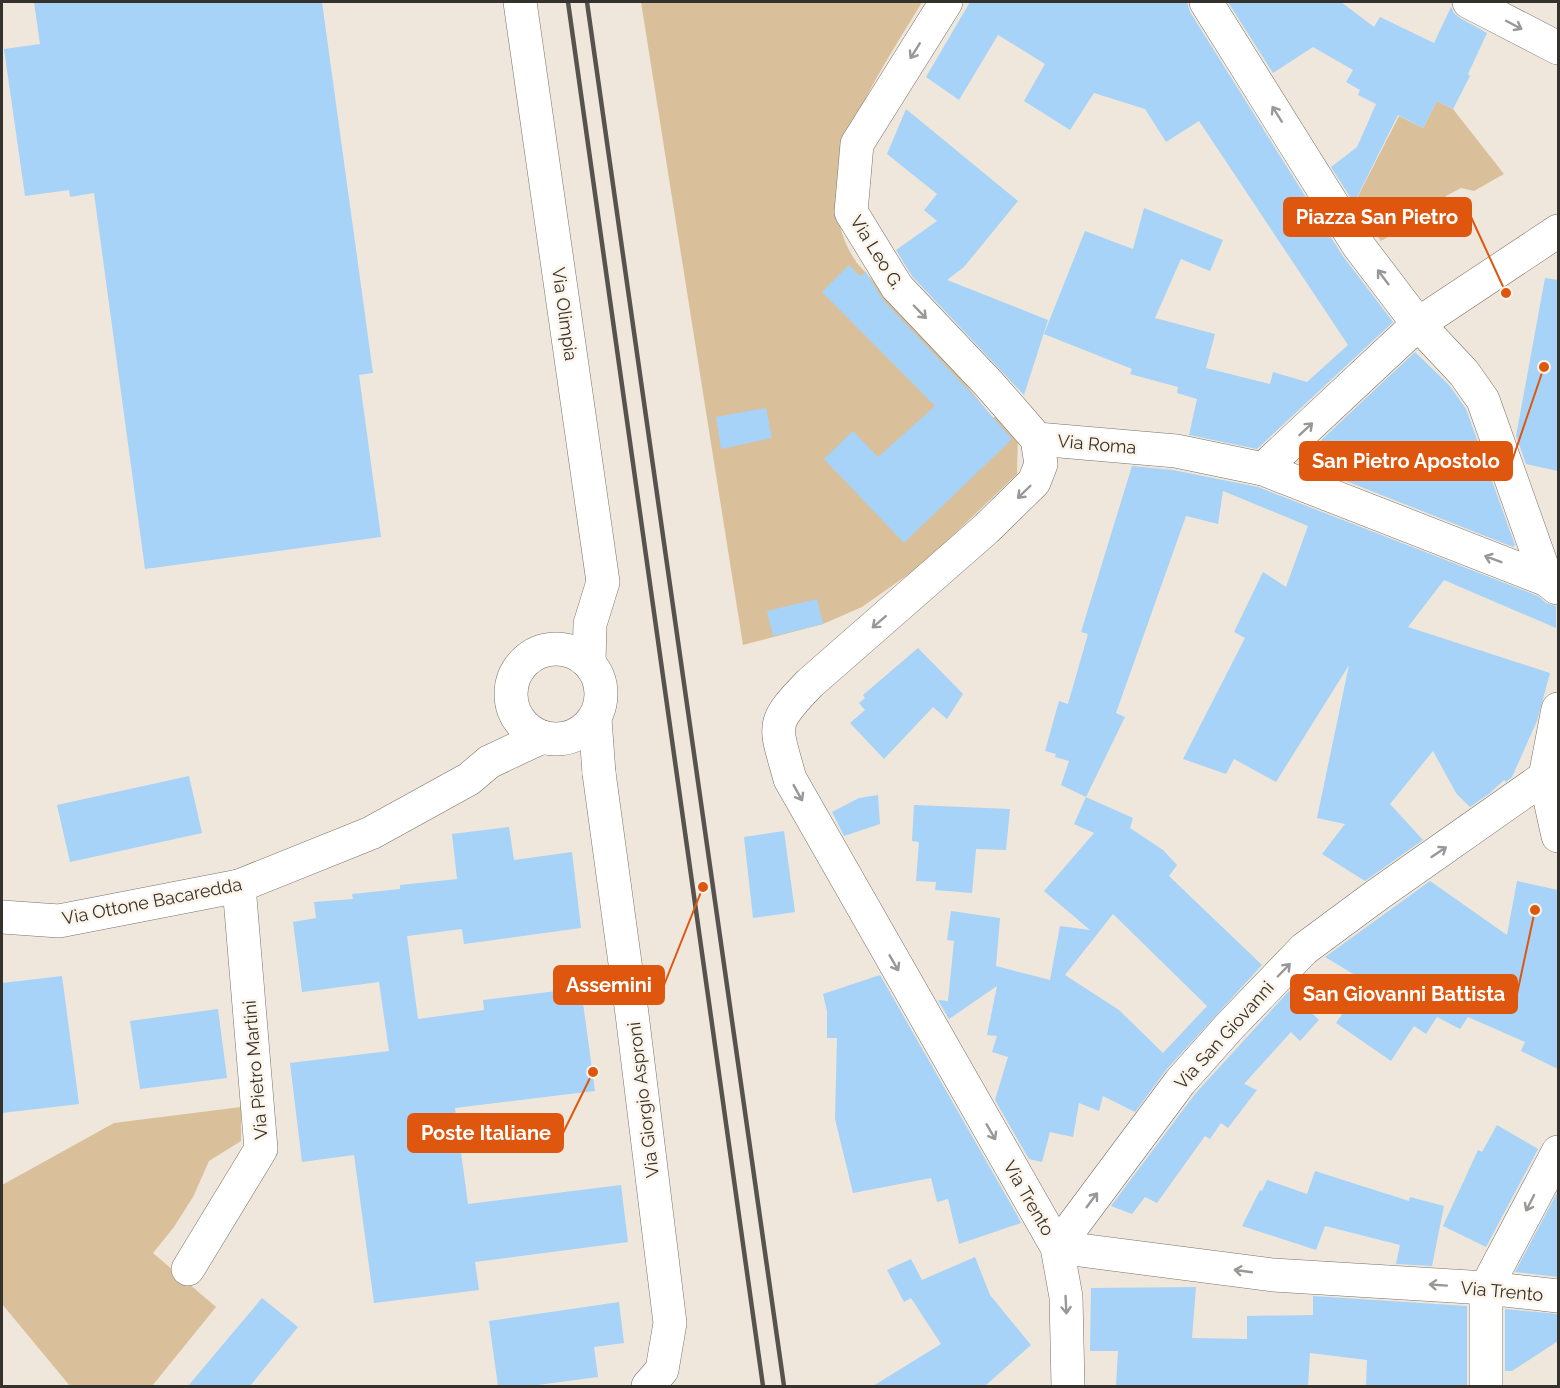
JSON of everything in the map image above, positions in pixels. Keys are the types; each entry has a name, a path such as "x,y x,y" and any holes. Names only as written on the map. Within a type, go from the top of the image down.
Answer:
{"street":[{"name":"Via Olimpia","path":"520,2 603,582 590,624 589,663"},
{"name":"Via Leo G.","path":"946,2 858,144 850,212 897,288 989,384 1037,439"},
{"path":"1206,2 1358,245 1418,324 1464,373 1483,400 1553,584"},
{"path":"1469,2 1558,48"},
{"path":"1263,469 1418,324 1558,231"},
{"name":"Via Roma","path":"779,738 778,722 787,707 802,691 986,529 1034,482 1041,464 1037,439 1176,451 1263,469 1553,584"},
{"path":"590,624 529,659 515,676 511,690 512,705 518,719 528,730 578,752 599,773"},
{"path":"548,650 577,654 589,663 597,675 602,690 595,719 585,730 571,737 549,739"},
{"path":"489,762 512,705"},
{"path":"1558,709 1545,777 1558,836"},
{"name":"Via Giorgio Asproni","path":"595,719 599,773 632,1014 670,1323 662,1370 648,1386"},
{"name":"Via Trento","path":"779,738 790,779 1057,1247 1273,1275 1486,1288 1558,1296"},
{"name":"Via Ottone Bacaredda","path":"2,916 59,921 239,886 370,833 469,778 489,762 549,739"},
{"name":"Via San Giovanni","path":"1057,1247 1180,1082 1304,949 1545,777"},
{"name":"Via Pietro Martini","path":"188,1269 261,1149 239,886"},
{"path":"1486,1386 1486,1288 1558,1152"},
{"path":"1057,1247 1066,1297 1068,1386"}],"shaded area":[{"path":"641,2 922,2 886,62 852,129 841,163 837,198 841,231 857,263 949,364 993,418 999,414 1018,433 1017,474 923,564 862,607 823,624 743,645"},
{"path":"1437,101 1453,109 1504,174 1474,191 1461,188 1446,196 1445,205 1381,241 1355,202 1399,116 1423,128"},
{"path":"241,1107 241,1141 209,1161 193,1197 174,1227 153,1253 216,1307 152,1386 70,1386 2,1304 2,1185 114,1123"}],"building":[{"path":"34,2 322,2 373,373 359,375 381,537 145,569 94,193 70,197 69,190 25,196 4,49 40,44"},
{"path":"970,2 1187,2 1190,12 1342,255 1393,322 1257,449 1189,435 1197,399 1177,393 1178,387 1130,374 1132,369 1044,334 1085,231 1133,249 1144,208 1223,240 1210,271 1181,259 1155,318 1215,334 1206,368 1270,384 1273,372 1307,382 1348,345 1199,121 1166,142 1145,109 1094,93 1070,130 1024,101 1045,64 998,35 959,100 926,77"},
{"path":"1228,2 1341,2 1374,27 1380,17 1434,43 1451,7 1460,18 1487,33 1468,74 1470,76 1453,109 1437,101 1423,128 1398,115 1354,203 1331,167 1357,147 1376,104 1358,95 1360,90 1346,82 1353,70 1313,47 1273,73"},
{"path":"906,109 1018,201 964,267 947,280 1048,320 1024,395 912,276 896,250 937,221 924,210 937,194 887,154"},
{"path":"849,265 860,276 866,272 883,300 1012,439 904,543 824,459 853,431 878,457 935,406 822,292"},
{"path":"1545,278 1558,280 1558,471 1526,464 1516,436"},
{"path":"1415,352 1449,385 1466,409 1515,545 1513,547 1298,462"},
{"path":"766,408 772,438 721,449 716,417"},
{"path":"1132,466 1173,470 1258,487 1538,596 1546,603 1556,606 1556,628 1444,580 1408,627 1550,673 1537,721 1512,777 1506,782 1504,780 1470,807 1456,793 1433,751 1390,804 1423,840 1365,881 1322,854 1345,824 1317,818 1349,665 1276,782 1234,759 1226,774 1183,759 1245,638 1234,632 1263,572 1286,587 1308,526 1223,491 1218,524 1186,516 1116,713 1125,717 1086,797 1061,785 1069,761 1045,751 1059,701 1068,704 1088,634 1081,632"},
{"path":"817,599 823,624 773,636 767,611"},
{"path":"918,648 963,694 947,719 933,707 884,759 850,723 865,710 859,703 865,698 863,695"},
{"path":"189,776 202,833 70,862 57,805"},
{"path":"878,795 880,824 844,836 832,812 859,798"},
{"path":"1086,797 1133,818 1130,828 1163,850 1177,865 1169,876 1262,965 1166,1070 1135,1112 1103,1096 1099,1111 1079,1103 1073,1137 1050,1132 1042,1162 1029,1159 995,1100 1008,1057 992,1052 997,1036 987,1035 997,986 949,1019 938,1000 948,1001 954,941 947,940 951,911 1000,918 996,966 1050,980 1060,926 1090,930 1044,891 1094,833 1074,824","holes":["1113,914 1207,1006 1163,1053 1119,1010 1065,975"]},
{"path":"914,805 1010,809 1006,850 976,849 972,893 935,890 936,882 916,881 919,842 912,841"},
{"path":"509,827 514,860 572,852 581,928 464,944 462,929 407,936 418,1019 484,1010 483,1000 581,988 595,1091 455,1108 468,1204 621,1185 628,1242 475,1262 479,1290 374,1303 354,1155 302,1162 290,1063 389,1051 379,982 302,992 293,922 316,918 314,902 353,899 352,894 400,889 400,885 457,879 452,834"},
{"path":"784,831 795,912 753,918 744,837"},
{"path":"1430,881 1507,935 1517,881 1558,890 1558,1069 1521,1051 1525,1042 1468,1017 1460,1029 1437,1017 1426,1034 1414,1026 1391,1061 1336,1023 1365,981 1325,957"},
{"path":"880,975 1021,1223 959,1244 948,1199 937,1202 931,1178 853,1193 835,1119 837,1038 827,1038 827,1011 823,994"},
{"path":"62,976 79,1104 2,1113 2,983"},
{"path":"1289,991 1319,1020 1300,1041 1291,1032 1244,1084 1257,1090 1228,1128 1221,1123 1210,1139 1205,1136 1157,1203 1145,1197 1132,1214 1111,1206 1195,1094"},
{"path":"218,1009 227,1078 140,1089 130,1021"},
{"path":"1497,1125 1538,1149 1486,1247 1443,1226 1478,1150 1482,1152"},
{"path":"1315,1171 1409,1201 1410,1197 1444,1206 1432,1266 1396,1264 1400,1245 1325,1226 1316,1250 1242,1226 1267,1180 1307,1194"},
{"path":"1558,1191 1558,1277 1515,1272"},
{"path":"975,1257 990,1295 1031,1345 985,1386 873,1386 941,1344 911,1298 904,1302 887,1270 911,1259 922,1280"},
{"path":"1196,1287 1192,1338 1247,1339 1247,1316 1313,1315 1313,1296 1467,1306 1467,1386 1366,1386 1367,1360 1310,1353 1308,1386 1116,1386 1118,1351 1090,1351 1091,1288"},
{"path":"262,1298 298,1327 250,1386 188,1386"},
{"path":"619,1302 624,1343 594,1347 598,1377 530,1386 498,1386 489,1321"},
{"path":"1505,1309 1558,1314 1558,1341 1512,1371 1505,1371"}],"railway":[{"path":"568,2 763,1386"},
{"path":"587,2 784,1386"}],"place":[{"name":"Piazza San Pietro","path":"1506,293"},
{"name":"San Pietro Apostolo","path":"1544,367"},
{"name":"Assemini","path":"703,887"},
{"name":"San Giovanni Battista","path":"1535,910"},
{"name":"Poste Italiane","path":"593,1072"}]}
